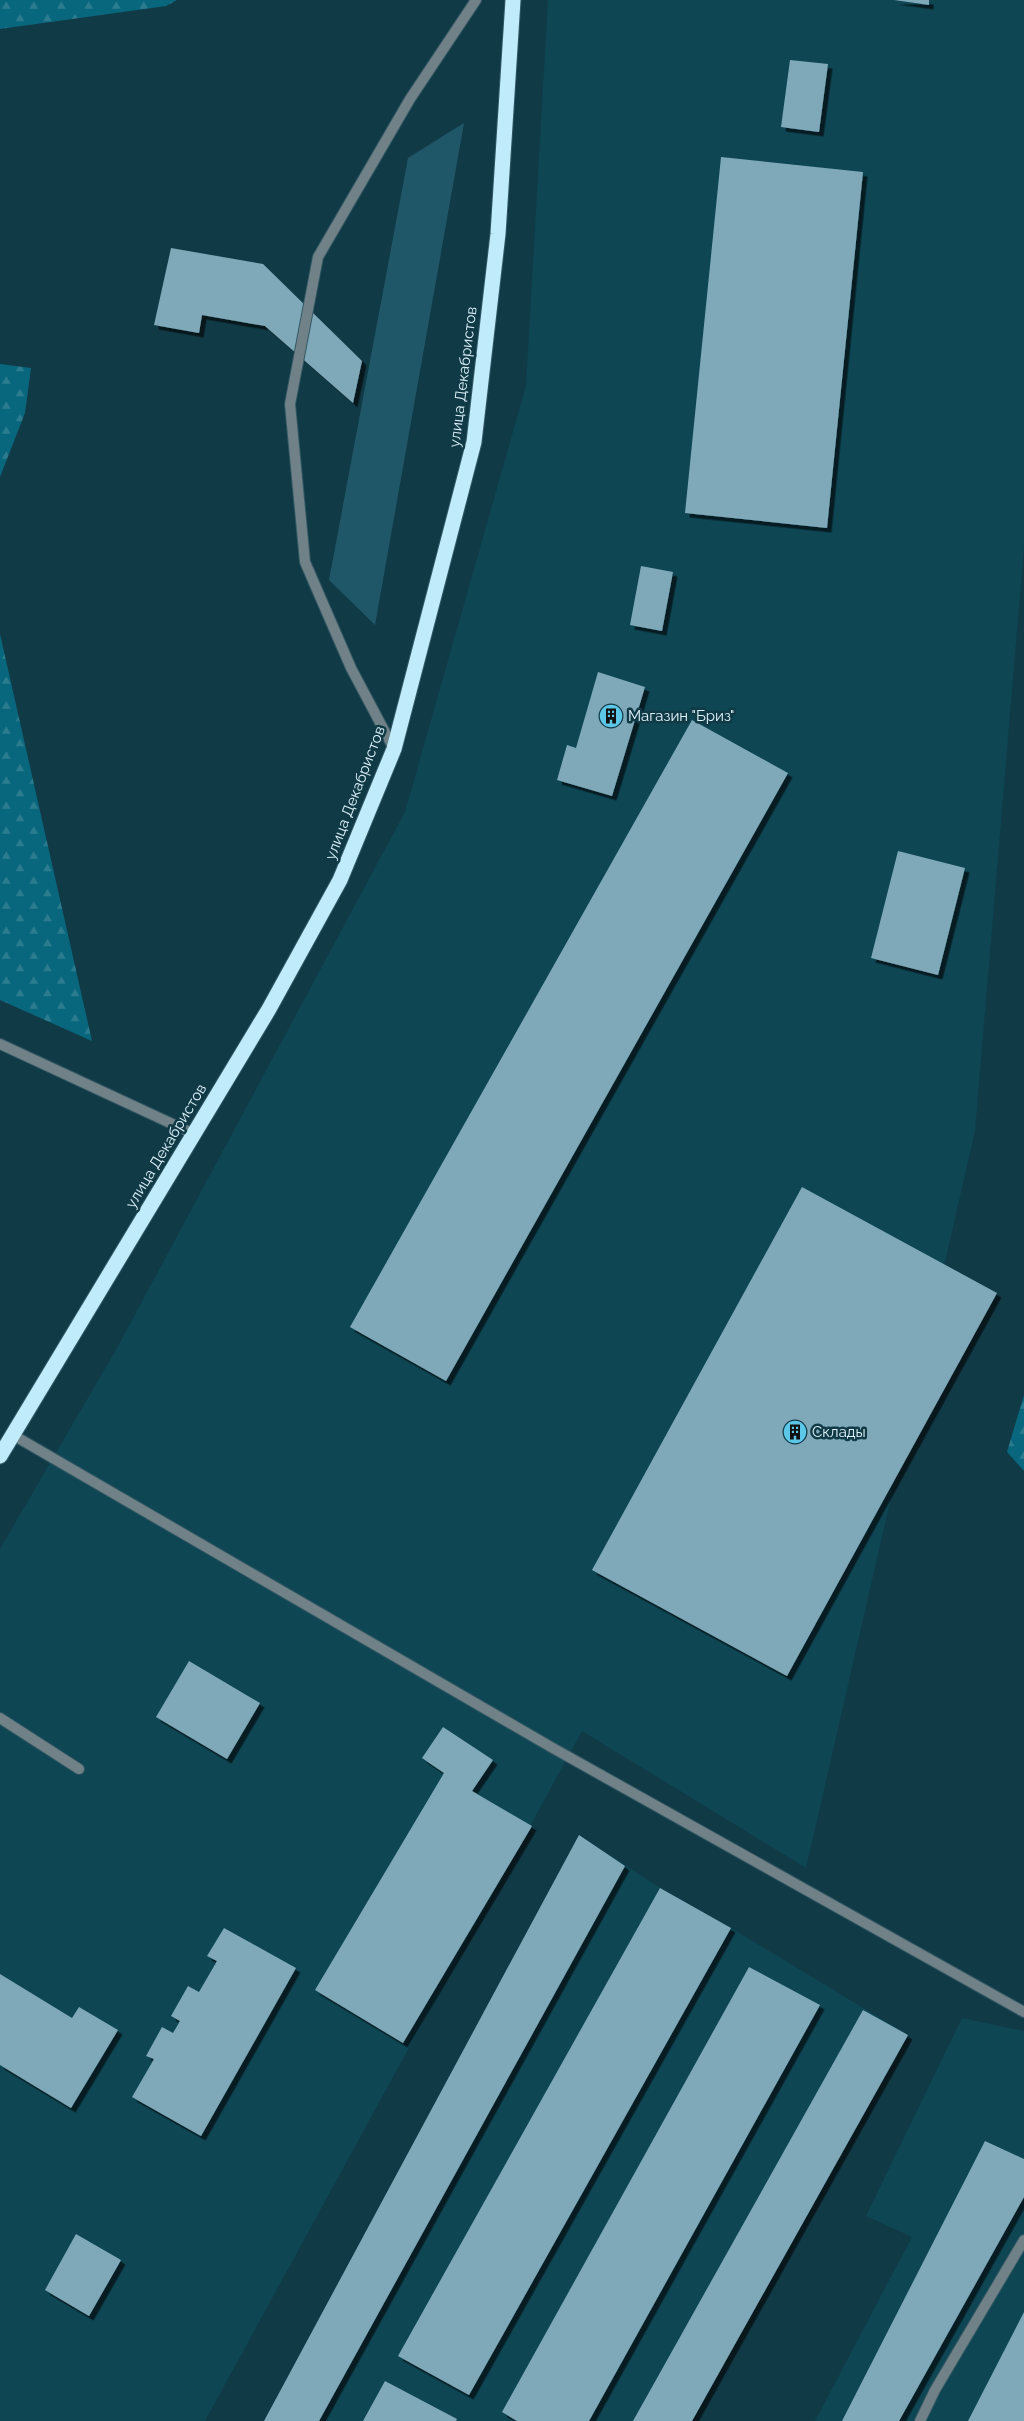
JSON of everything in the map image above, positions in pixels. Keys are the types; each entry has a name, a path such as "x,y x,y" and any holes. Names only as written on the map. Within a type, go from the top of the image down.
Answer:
{"highway":[{"name":"улица Декабристов","path":"0,1456 269,1009 340,880 394,748 474,442 498,234 512,0"}],"street":[{"path":"394,748 351,668 305,562 290,404 318,256 410,98 476,0"},
{"path":"0,1044 194,1134"},
{"path":"13,1435 551,1747 1024,2012"},
{"path":"0,1718 79,1769"},
{"path":"920,2421 935,2390 1024,2240"}],"shaded area":[{"path":"548,0 1024,0 1024,547 975,1131 806,1868 582,1731 205,2421 0,2421 0,1549 117,1348 405,812 526,386"},
{"path":"464,123 375,625 329,580 408,158"},
{"path":"579,1835 660,1888 731,1928 908,2035 692,2421 264,2421"},
{"path":"962,2018 1024,2031 1024,2421 815,2421 912,2237 866,2216"}],"green space":[{"path":"0,0 177,0 166,6 0,29"},
{"path":"0,364 31,368 25,413 0,477"},
{"path":"0,634 92,1041 0,1000"},
{"path":"1024,1395 1024,1471 1007,1452"}],"building":[{"path":"894,0 929,0 929,5"},
{"path":"790,60 828,64 819,132 781,127"},
{"path":"721,157 863,172 827,528 685,513"},
{"path":"171,248 263,264 362,361 353,403 265,326 202,315 199,333 154,325"},
{"path":"641,566 673,572 662,631 630,625"},
{"name":"Магазин \"Бриз\"","path":"598,672 645,687 612,796 557,780 567,745 576,748"},
{"path":"692,720 788,773 446,1381 350,1327"},
{"path":"898,851 965,868 938,975 871,958"},
{"name":"Склады","path":"802,1187 997,1293 787,1676 592,1570"},
{"path":"189,1661 260,1703 227,1759 156,1717"},
{"path":"443,1727 493,1760 472,1791 532,1826 403,2043 315,1990 444,1773 422,1758"},
{"path":"579,1835 625,1866 319,2421 264,2421"},
{"path":"660,1888 731,1928 469,2395 398,2356"},
{"path":"224,1928 296,1968 201,2136 132,2097 154,2059 146,2056 162,2027 173,2033 180,2021 171,2016 188,1986 199,1992 217,1961 207,1956"},
{"path":"749,1967 820,2005 589,2421 517,2421 502,2412"},
{"path":"0,1974 72,2018 79,2007 118,2030 71,2108 0,2065"},
{"path":"863,2010 908,2035 692,2421 633,2421"},
{"path":"985,2141 1024,2159 1024,2197 899,2421 842,2421"},
{"path":"76,2234 121,2260 89,2316 45,2290"},
{"path":"1024,2312 1024,2421 968,2421"},
{"path":"385,2381 457,2419 456,2421 363,2421"}],"place":[{"name":"Магазин \"Бриз\"","path":"611,716"},
{"name":"Склады","path":"795,1432"}]}
